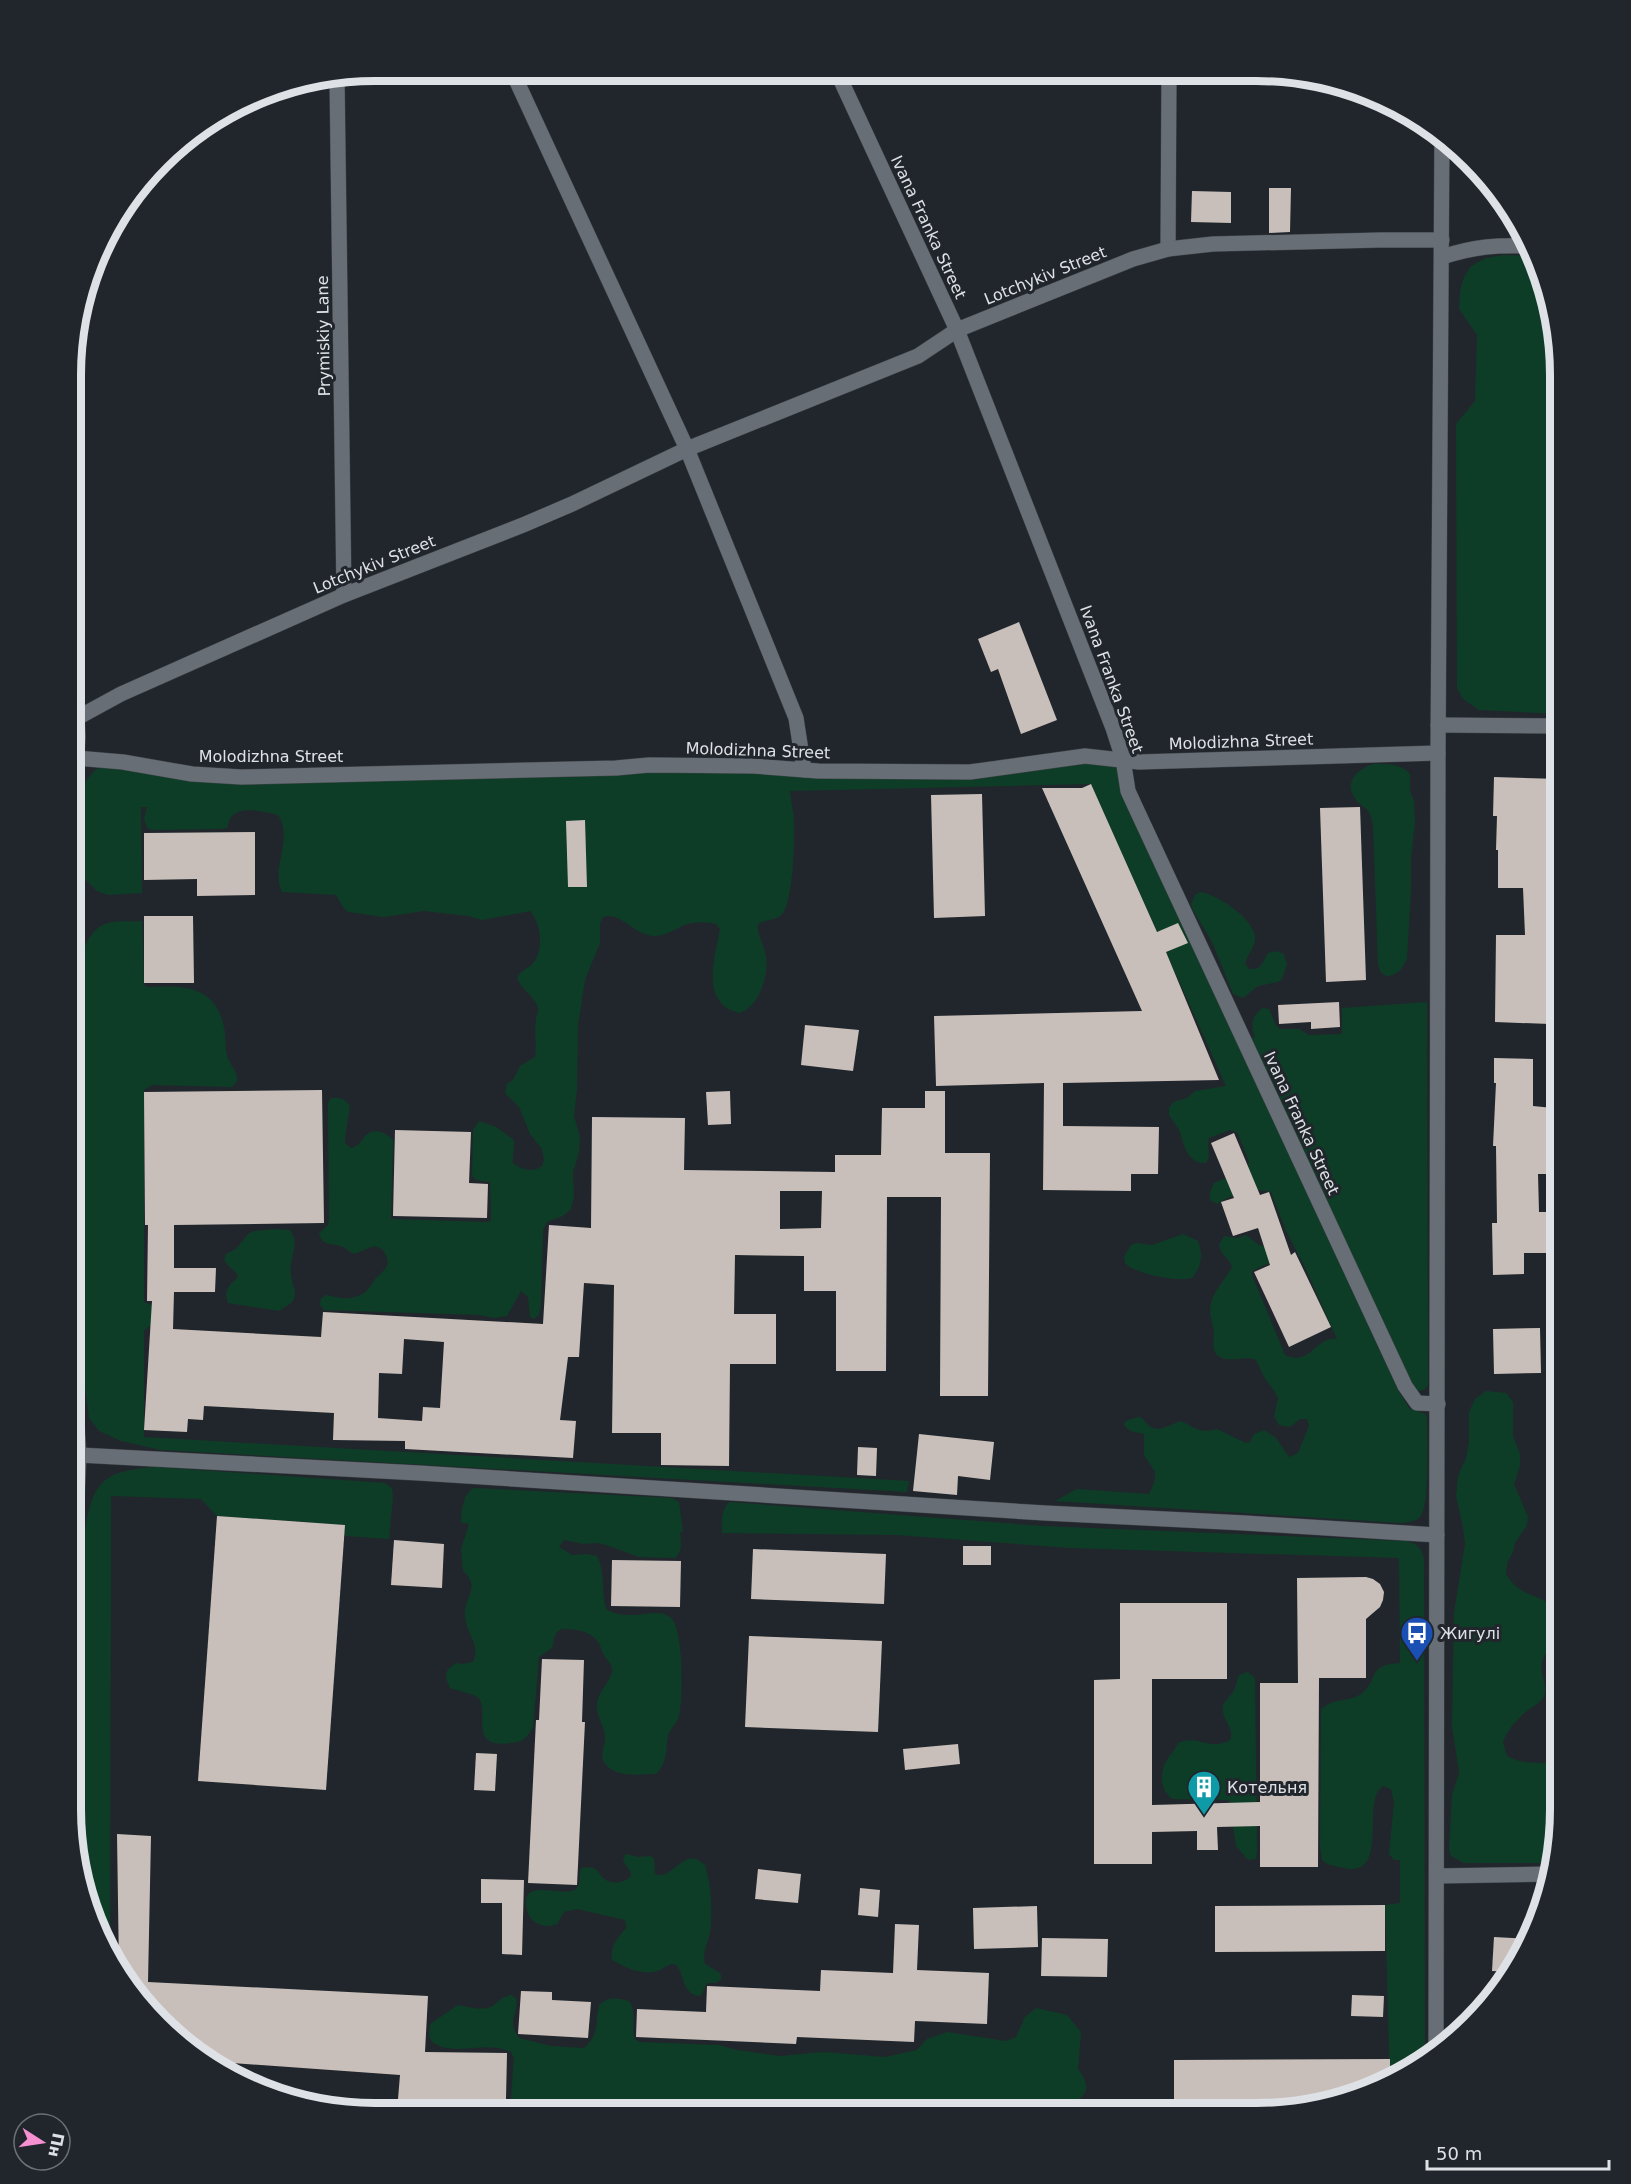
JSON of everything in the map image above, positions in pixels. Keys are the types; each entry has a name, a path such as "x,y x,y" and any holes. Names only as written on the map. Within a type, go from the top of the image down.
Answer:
{"street":[{"path":"517,81 687,448 796,718 804,770"},
{"name":"Ivana Franka Street","path":"841,81 957,330 1113,728 1123,759 1128,791 1405,1386 1417,1403 1438,1404"},
{"path":"1168,249 1169,81"},
{"name":"Prymiskiy Lane","path":"337,84 344,595"},
{"path":"1436,2041 1438,725 1442,148"},
{"name":"Lotchykiv Street","path":"81,709 121,694 344,595 524,525 687,448 918,356 957,330 1133,259 1168,249 1213,244 1442,240"},
{"path":"1442,257 1482,246 1520,246"},
{"path":"1438,725 1550,726"},
{"name":"Molodizhna Street","path":"81,758 123,762 192,774 241,777 616,768 648,765 970,772 1085,756 1139,762 1438,753"},
{"path":"81,1455 419,1473 1045,1513 1245,1522 1437,1535"},
{"path":"1437,1876 1542,1874"}],"green space":[{"path":"1503,255 1525,256 1540,299 1547,336 1550,375 1550,714 1479,710 1463,699 1457,688 1456,424 1475,401 1477,335 1459,309 1460,291 1464,277 1471,266 1486,258"},
{"path":"1084,761 1110,763 1120,769 1134,819 1398,1390 1409,1408 1427,1417 1425,1500 1420,1517 1411,1522 1401,1523 1055,1501 1077,1489 1149,1494 1154,1483 1155,1472 1144,1455 1144,1434 1130,1431 1124,1425 1125,1421 1138,1417 1156,1429 1181,1421 1202,1431 1217,1429 1246,1443 1250,1442 1254,1434 1264,1430 1276,1438 1289,1457 1298,1453 1309,1426 1307,1419 1300,1419 1290,1427 1279,1425 1274,1416 1278,1399 1256,1360 1224,1359 1214,1350 1211,1303 1217,1289 1232,1267 1219,1245 1224,1236 1237,1238 1246,1235 1259,1245 1271,1248 1275,1260 1252,1271 1252,1275 1285,1355 1294,1358 1301,1357 1323,1342 1337,1339 1305,1267 1286,1231 1271,1192 1257,1190 1243,1192 1217,1204 1210,1200 1210,1192 1214,1183 1248,1168 1249,1161 1237,1132 1230,1130 1209,1138 1208,1160 1206,1163 1200,1163 1188,1153 1180,1132 1169,1115 1169,1108 1173,1102 1187,1098 1195,1091 1226,1086 1091,784 790,791 794,829 793,868 789,896 781,916 758,924 766,956 766,972 758,996 747,1009 740,1013 727,1008 719,1000 714,990 713,966 720,929 716,924 692,923 665,934 653,936 640,932 615,917 603,917 600,923 600,943 585,980 578,1026 574,1116 580,1137 579,1152 573,1172 574,1196 571,1209 563,1216 547,1222 543,1230 539,1315 534,1319 530,1317 528,1297 521,1291 507,1316 494,1318 480,1315 324,1310 320,1305 321,1298 326,1295 347,1298 361,1295 387,1265 386,1255 382,1249 374,1246 354,1254 342,1247 324,1242 320,1237 319,1233 328,1225 329,1219 328,1103 331,1098 342,1099 350,1106 345,1143 351,1148 374,1131 384,1133 393,1140 391,1219 487,1222 491,1220 490,1182 476,1180 472,1176 473,1130 479,1121 496,1127 514,1140 513,1163 528,1170 542,1166 544,1160 542,1149 530,1134 519,1107 505,1093 507,1084 513,1080 520,1066 535,1057 535,1024 538,1007 517,978 534,962 537,956 540,936 537,922 530,911 482,920 468,916 424,911 384,917 348,912 336,895 282,892 279,874 284,834 282,825 278,815 255,810 238,812 233,815 227,828 152,830 147,828 144,819 147,807 141,807 142,893 108,895 97,891 83,877 81,868 82,786 95,770 104,766 132,770 752,772"},
{"path":"1373,764 1393,765 1406,770 1410,774 1410,791 1414,801 1415,822 1411,858 1407,959 1399,971 1387,976 1381,973 1378,965 1373,825 1369,813 1357,801 1351,789 1351,783 1356,774"},
{"path":"1200,892 1207,893 1233,908 1253,929 1254,943 1245,963 1249,969 1260,967 1268,953 1275,951 1284,954 1287,965 1282,979 1258,986 1243,998 1233,994 1212,942 1191,904 1195,895"},
{"path":"142,921 144,985 194,990 212,1001 223,1023 227,1056 237,1081 232,1087 152,1085 144,1090 144,1302 162,1309 156,1325 144,1331 144,1437 909,1481 907,1492 161,1450 121,1441 99,1431 89,1418 81,1357 81,959 86,945 95,931 108,923"},
{"path":"1427,1002 1428,1385 1424,1390 1418,1391 1414,1388 1251,1038 1255,1037 1252,1024 1254,1017 1263,1008 1269,1009 1280,1029 1299,1029 1309,1035 1342,1034 1342,1008"},
{"path":"290,1230 293,1236 291,1270 295,1290 294,1299 279,1311 228,1303 227,1291 238,1277 225,1262 226,1254 236,1249 248,1234 254,1231"},
{"path":"1183,1234 1198,1241 1200,1246 1200,1265 1192,1278 1177,1279 1157,1276 1138,1271 1125,1263 1124,1257 1131,1245 1136,1243 1152,1245"},
{"path":"1486,1391 1506,1393 1513,1402 1513,1436 1520,1454 1520,1466 1514,1484 1528,1517 1527,1525 1515,1543 1507,1563 1506,1574 1518,1588 1544,1600 1550,1606 1550,1648 1542,1662 1545,1694 1517,1721 1503,1742 1507,1756 1515,1760 1550,1764 1549,1828 1545,1863 1464,1863 1451,1856 1449,1850 1452,1795 1459,1773 1452,1726 1454,1613 1465,1544 1456,1496 1458,1476 1466,1458 1469,1442 1469,1412 1475,1399"},
{"path":"156,1467 385,1483 392,1488 393,1497 389,1539 345,1536 345,1525 217,1516 201,1499 111,1496 110,1937 91,1885 83,1838 83,1540 90,1506 101,1484 121,1472"},
{"path":"473,1488 672,1498 679,1502 683,1532 680,1532 680,1549 675,1558 639,1557 598,1543 583,1544 564,1540 559,1547 572,1555 597,1556 607,1610 626,1615 661,1613 670,1617 675,1623 680,1648 682,1680 680,1707 678,1719 668,1736 664,1761 656,1774 621,1773 614,1771 604,1762 602,1754 605,1735 597,1704 612,1669 599,1643 593,1636 584,1632 571,1629 559,1630 552,1648 539,1657 533,1727 520,1741 500,1744 490,1741 484,1735 481,1703 477,1697 450,1688 446,1676 449,1668 456,1663 473,1662 475,1655 465,1616 471,1582 463,1571 461,1549 469,1524 461,1523 463,1504 469,1491"},
{"path":"730,1502 1043,1526 1405,1541 1418,1546 1424,1559 1425,2049 1390,2071 1385,1905 1400,1903 1400,1860 1394,1860 1389,1854 1394,1802 1391,1789 1383,1786 1377,1794 1371,1850 1367,1862 1358,1868 1329,1865 1322,1860 1320,1846 1321,1710 1330,1703 1356,1697 1367,1689 1377,1670 1389,1664 1400,1663 1399,1558 1071,1548 896,1535 722,1533 723,1512"},
{"path":"1248,1672 1255,1678 1257,1851 1256,1859 1248,1860 1236,1846 1229,1800 1173,1799 1165,1792 1162,1776 1164,1765 1178,1743 1192,1740 1216,1744 1230,1740 1231,1731 1224,1715 1224,1705 1234,1690 1239,1675"},
{"path":"625,1855 637,1857 651,1856 654,1859 655,1874 662,1875 685,1860 697,1860 705,1865 710,1889 711,1915 704,1959 705,1964 720,1973 722,1978 716,1983 707,1983 701,1996 689,1991 679,1969 673,1964 652,1972 640,1972 612,1960 613,1947 626,1928 625,1920 577,1909 564,1912 557,1924 545,1926 535,1922 529,1915 526,1899 529,1893 544,1890 562,1892 576,1889 582,1867 594,1868 604,1879 611,1882 625,1880 631,1876 623,1861"},
{"path":"511,1995 516,1998 513,2027 519,2038 551,2046 584,2048 595,2033 599,2005 606,2000 617,1999 629,2001 633,2014 635,2039 639,2042 719,2045 780,2056 823,2052 885,2057 917,2050 927,2039 947,2032 1006,2041 1016,2037 1025,2017 1036,2008 1067,2015 1081,2032 1078,2069 1086,2086 1082,2097 1072,2103 511,2103 514,2058 511,2052 492,2047 450,2048 432,2042 429,2036 430,2024 458,2005 486,2008"}],"building":[{"path":"1269,188 1291,188 1290,232 1269,233"},
{"path":"1192,191 1231,192 1231,223 1191,222"},
{"path":"1019,622 1057,720 1021,734 998,669 991,672 978,639"},
{"path":"1494,777 1550,779 1547,852 1550,852 1550,1024 1495,1022 1496,935 1525,935 1523,888 1498,888 1497,816 1493,816"},
{"path":"1091,784 1157,932 1178,923 1188,943 1166,952 1219,1080 1063,1083 1063,1126 1159,1127 1158,1174 1131,1174 1131,1191 1043,1190 1044,1083 936,1086 934,1016 1142,1011 1042,788 1082,788"},
{"path":"982,794 985,916 934,918 931,795"},
{"path":"1360,807 1366,980 1326,982 1320,808"},
{"path":"585,820 587,887 568,887 566,821"},
{"path":"255,832 255,895 197,896 197,879 144,880 144,833"},
{"path":"144,916 193,916 194,983 144,983"},
{"path":"1339,1002 1340,1027 1311,1029 1311,1022 1279,1024 1278,1005"},
{"path":"805,1025 859,1030 853,1071 801,1065"},
{"path":"1494,1058 1533,1059 1533,1106 1550,1108 1548,1174 1538,1174 1539,1212 1550,1212 1550,1253 1524,1253 1524,1274 1493,1275 1492,1223 1497,1223 1496,1146 1493,1146 1496,1083 1494,1083"},
{"path":"322,1090 324,1223 174,1225 174,1268 216,1268 215,1292 174,1292 173,1329 321,1337 323,1312 543,1324 549,1225 591,1228 592,1117 685,1118 684,1170 835,1172 835,1155 881,1155 882,1108 925,1108 925,1091 945,1091 945,1153 990,1153 988,1396 940,1396 941,1197 887,1197 886,1371 836,1371 836,1291 804,1291 804,1256 735,1255 734,1314 776,1314 776,1364 730,1364 729,1466 661,1465 661,1433 612,1433 614,1285 584,1283 579,1357 568,1357 560,1420 576,1421 573,1458 405,1449 405,1441 333,1440 334,1413 204,1406 203,1420 188,1419 187,1432 144,1430 152,1301 147,1301 148,1225 145,1225 144,1092","holes":["780,1191 822,1191 821,1228 780,1229","404,1339 444,1342 440,1408 423,1407 422,1421 378,1418 379,1373 402,1374"]},
{"path":"730,1091 731,1124 708,1125 706,1092"},
{"path":"395,1130 471,1132 469,1183 488,1184 487,1218 393,1216"},
{"path":"1234,1133 1260,1195 1269,1192 1291,1255 1295,1252 1331,1327 1289,1347 1254,1272 1270,1265 1258,1228 1233,1236 1221,1202 1234,1198 1211,1143"},
{"path":"1540,1328 1541,1373 1494,1374 1493,1329"},
{"path":"919,1434 994,1442 990,1480 958,1476 957,1495 913,1491"},
{"path":"858,1447 877,1448 876,1476 857,1475"},
{"path":"217,1516 345,1525 326,1790 198,1781"},
{"path":"394,1540 444,1544 442,1588 391,1585"},
{"path":"963,1546 991,1546 991,1565 963,1565"},
{"path":"753,1549 886,1554 884,1604 751,1599"},
{"path":"612,1560 681,1561 680,1607 611,1606"},
{"path":"1366,1577 1380,1584 1384,1592 1380,1607 1366,1619 1366,1678 1319,1678 1318,1867 1260,1867 1260,1826 1217,1827 1218,1850 1197,1850 1197,1831 1152,1832 1152,1864 1094,1864 1094,1680 1120,1679 1120,1603 1227,1603 1227,1679 1152,1679 1152,1805 1260,1802 1260,1683 1298,1683 1297,1578"},
{"path":"749,1636 882,1641 878,1732 745,1727"},
{"path":"542,1659 584,1660 582,1722 585,1722 577,1885 528,1883 536,1720 539,1720"},
{"path":"958,1744 960,1764 905,1770 903,1749"},
{"path":"476,1753 497,1754 495,1791 474,1790"},
{"path":"117,1834 151,1836 148,1982 428,1996 425,2052 507,2053 506,2099 423,2099 423,2103 398,2103 400,2075 226,2062 196,2042 167,2017 142,1988 119,1954"},
{"path":"758,1869 801,1874 798,1903 755,1899"},
{"path":"481,1879 524,1880 522,1955 502,1954 502,1903 481,1903"},
{"path":"860,1888 880,1890 878,1917 858,1915"},
{"path":"1385,1905 1385,1951 1215,1952 1215,1906"},
{"path":"1037,1906 1038,1947 974,1949 973,1908"},
{"path":"895,1924 919,1925 917,1970 989,1973 987,2024 915,2021 914,2042 797,2037 796,2044 636,2037 637,2009 706,2012 707,1986 820,1991 821,1970 893,1973"},
{"path":"1494,1937 1520,1938 1500,1971 1492,1971"},
{"path":"1042,1938 1108,1939 1107,1977 1041,1976"},
{"path":"521,1991 552,1992 552,2000 591,2002 588,2038 518,2034"},
{"path":"1352,1995 1384,1996 1383,2017 1351,2016"},
{"path":"1390,2059 1390,2071 1369,2081 1332,2093 1295,2100 1256,2103 1174,2103 1174,2060"}],"place":[{"name":"Жигулі","path":"1417,1662"},
{"name":"Котельня","path":"1204,1816"}]}
